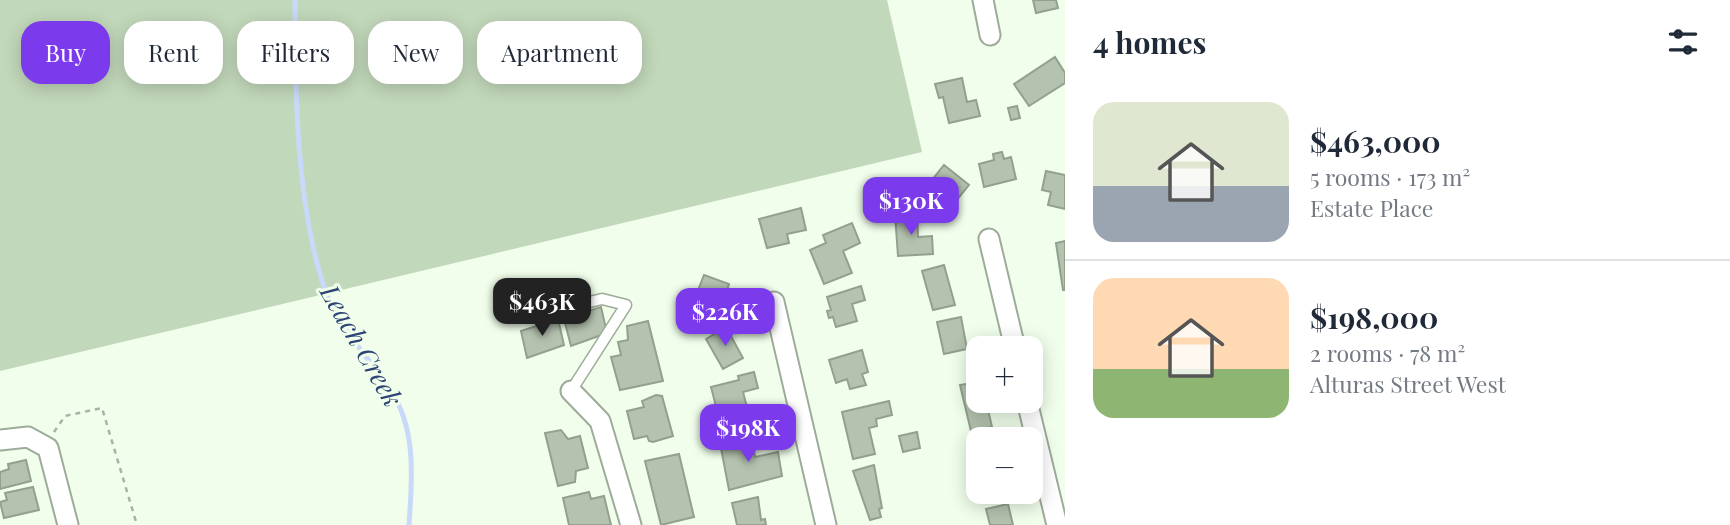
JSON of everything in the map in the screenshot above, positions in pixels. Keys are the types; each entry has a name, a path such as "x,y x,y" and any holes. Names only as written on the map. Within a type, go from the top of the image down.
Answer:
{"street":[{"path":"983,0 990,35"},
{"path":"989,239 1012,336"},
{"path":"774,302 826,525"},
{"path":"570,391 600,421 631,525"},
{"path":"1030,413 1057,525"},
{"path":"0,440 40,442 52,456 68,525"}],"lane":[{"path":"528,317 602,299 626,305 570,391"}],"path":[{"path":"40,442 65,416 102,408 137,525"}],"green space":[{"path":"0,0 887,0 922,152 0,371"}],"building":[{"path":"1033,0 1056,0 1058,8 1036,13"},
{"path":"1055,57 1065,73 1065,83 1029,106 1014,84"},
{"path":"962,78 967,102 976,100 980,116 949,123 943,97 939,98 935,84"},
{"path":"1017,106 1020,118 1011,120 1008,108"},
{"path":"1002,152 1004,159 1011,157 1016,179 984,187 979,164 994,160 993,154"},
{"path":"944,165 969,185 956,201 947,194 937,208 920,195"},
{"path":"1046,171 1065,175 1065,209 1048,205 1051,192 1042,190"},
{"path":"801,208 806,230 787,234 789,243 767,248 759,219"},
{"path":"917,213 918,237 932,236 933,254 898,256 895,214"},
{"path":"852,223 860,243 843,251 852,273 824,284 810,250 826,243 823,235"},
{"path":"1065,241 1065,290 1063,290 1056,243"},
{"path":"944,265 955,305 933,310 922,271"},
{"path":"704,275 729,284 720,314 693,303"},
{"path":"861,286 865,300 852,304 857,321 836,327 833,317 829,318 827,311 831,310 827,297"},
{"path":"601,307 607,333 571,346 564,319"},
{"path":"961,317 966,349 944,354 937,322"},
{"path":"558,319 564,345 527,358 521,331"},
{"path":"648,321 663,381 620,390 611,357 621,355 618,342 628,340 627,326"},
{"path":"726,327 743,358 723,369 706,339"},
{"path":"862,350 868,372 862,374 866,385 850,389 847,379 836,383 829,360"},
{"path":"754,372 758,388 743,392 751,423 727,429 722,409 717,410 711,387 739,380 738,376"},
{"path":"966,384 966,410 960,385"},
{"path":"656,395 662,396 673,436 653,442 649,441 647,436 634,439 627,411 644,407 642,401"},
{"path":"889,401 892,415 876,419 877,426 869,428 875,454 853,459 842,412"},
{"path":"967,413 989,413 992,427 970,427"},
{"path":"561,430 568,439 580,436 588,468 576,471 575,482 558,486 545,433"},
{"path":"917,432 920,448 903,452 899,436"},
{"path":"751,437 755,457 778,452 782,476 729,490 720,443"},
{"path":"679,454 694,517 661,525 645,461"},
{"path":"26,460 31,481 0,489 0,472 9,469 8,464"},
{"path":"874,465 882,508 879,509 881,517 870,520 853,471"},
{"path":"33,487 39,510 4,518 0,502 7,500 5,493"},
{"path":"589,492 591,499 604,496 611,525 569,525 563,498"},
{"path":"758,497 761,520 765,519 766,525 737,525 732,503"},
{"path":"1008,504 1013,525 990,525 986,509"}],"waterway":[{"name":"Leach Creek","path":"295,0 299,144 314,251 323,284 336,313 391,391 405,422 411,456 409,525"}]}
